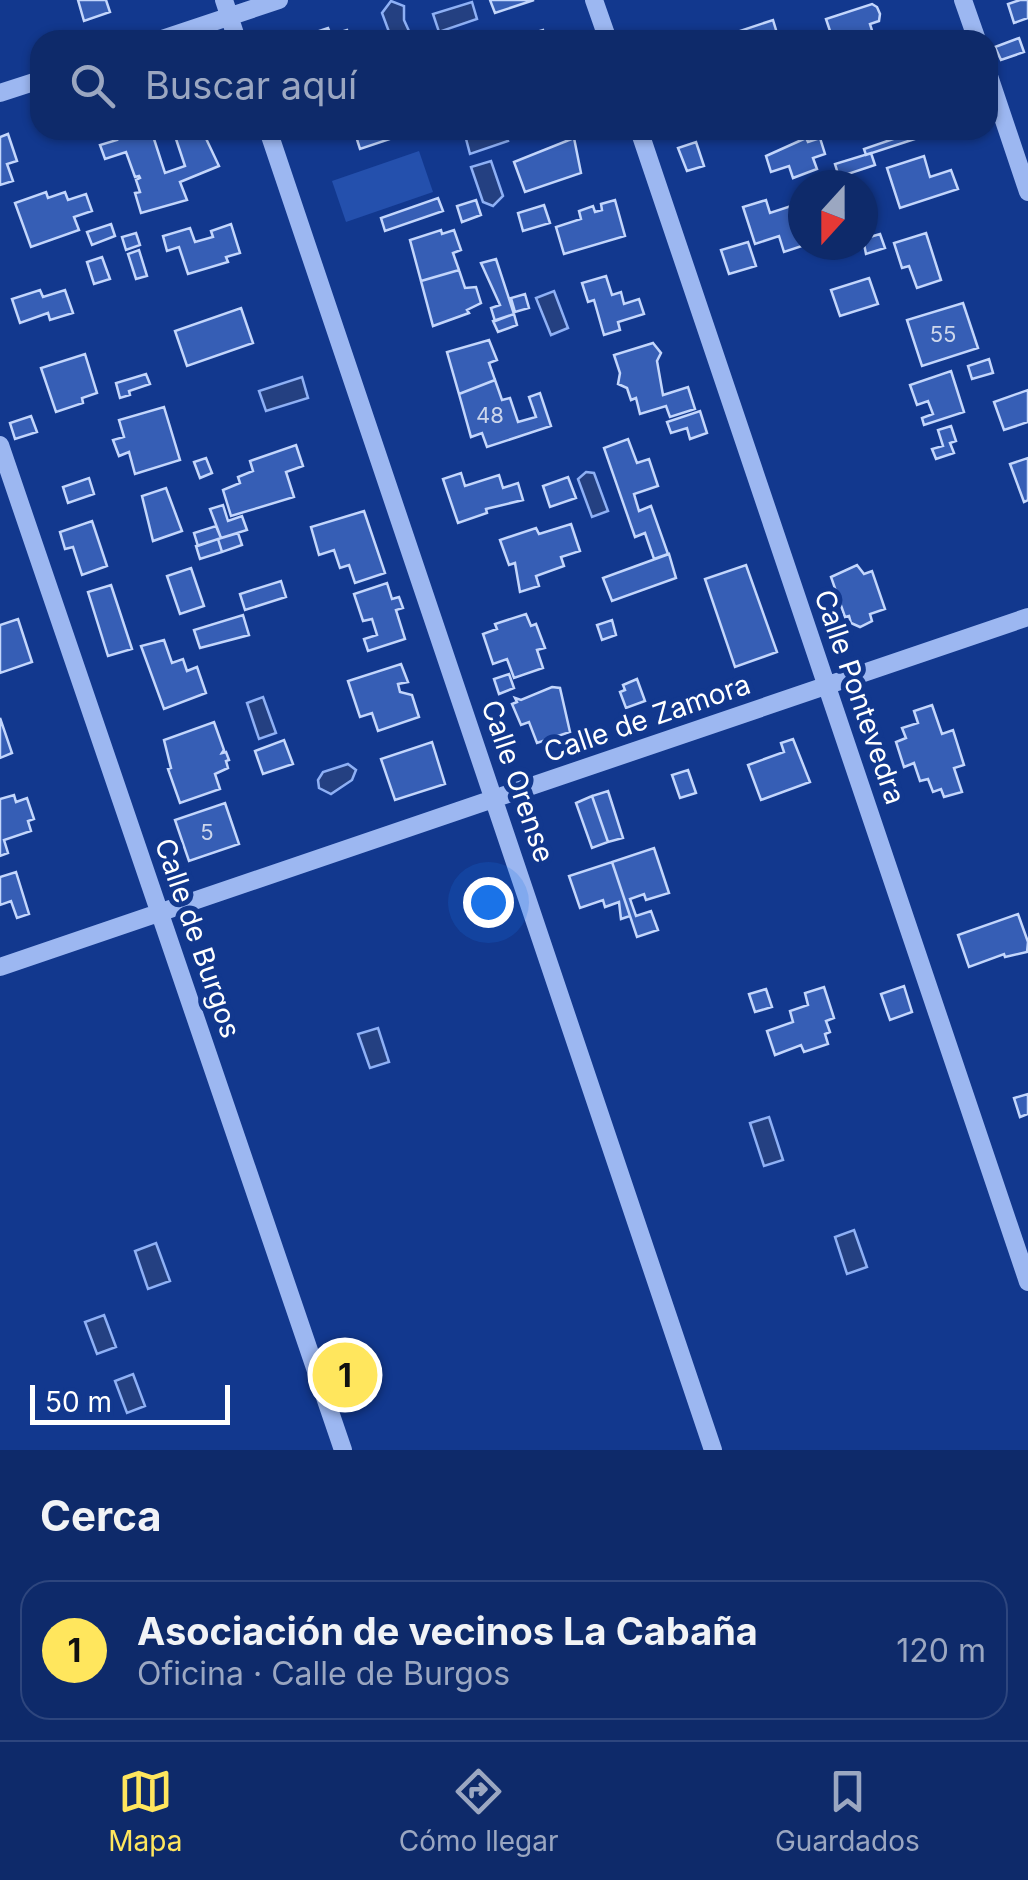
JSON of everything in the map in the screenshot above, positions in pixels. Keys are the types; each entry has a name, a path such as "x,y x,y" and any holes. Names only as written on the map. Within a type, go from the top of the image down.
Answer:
{"street":[{"path":"180,30 226,8 280,0"},
{"path":"594,0 604,30"},
{"path":"964,0 974,30"},
{"path":"0,93 30,83"},
{"path":"998,103 1028,192"},
{"name":"Calle Orense","path":"271,140 713,1450"},
{"name":"Calle Pontevedra","path":"641,140 1028,1282"},
{"name":"Calle de Burgos","path":"0,445 343,1450"},
{"name":"Calle de Zamora","path":"0,968 1028,617"}],"shaded area":[{"path":"391,1 404,6 408,30 388,30 382,13"},
{"path":"472,2 477,19 438,30 433,14"},
{"path":"466,140 508,141 470,154"},
{"path":"419,151 433,192 346,222 332,181"},
{"path":"491,161 503,196 493,206 483,202 471,167"},
{"path":"554,291 568,328 551,335 536,298"},
{"path":"302,377 308,398 266,411 259,391"},
{"path":"586,472 594,473 608,511 592,517 578,479"},
{"path":"263,697 276,733 259,739 247,703"},
{"path":"348,764 356,770 352,780 331,794 319,788 323,772"},
{"path":"378,1028 389,1062 370,1068 358,1034"},
{"path":"769,1117 783,1160 764,1166 750,1123"},
{"path":"854,1230 867,1267 847,1274 835,1237"},
{"path":"156,1243 170,1281 148,1289 135,1251"},
{"path":"104,1315 116,1347 97,1354 85,1322"},
{"path":"133,1374 145,1406 127,1413 115,1381"}],"building":[{"path":"78,0 106,0 110,12 84,21"},
{"path":"490,0 534,0 495,13"},
{"path":"1028,0 1028,18 1014,23 1008,4"},
{"path":"872,4 880,14 879,21 870,24 872,30 830,30 826,19"},
{"path":"773,20 776,30 743,30"},
{"path":"1019,38 1024,52 1001,60 998,46"},
{"path":"8,134 17,161 7,164 13,181 0,185 0,137"},
{"path":"117,140 154,140 165,173 185,166 176,140 207,140 219,166 180,182 187,200 141,213 135,193 140,192 136,180 140,178 135,177 126,152 105,159 100,145"},
{"path":"357,140 387,140 360,149"},
{"path":"574,140 581,173 525,192 514,162"},
{"path":"802,140 821,140 825,154 813,158 817,169 790,170 789,166 771,172 766,156"},
{"path":"890,140 912,140 866,155 864,149"},
{"path":"696,142 704,166 687,171 678,148"},
{"path":"871,153 875,165 860,170 837,170 835,164"},
{"path":"924,156 930,177 951,170 958,189 900,208 887,168"},
{"path":"46,192 48,198 65,192 68,200 86,194 92,211 74,217 79,230 31,247 15,203"},
{"path":"438,198 443,211 385,231 381,218"},
{"path":"476,200 481,215 462,222 457,206"},
{"path":"615,200 625,236 564,254 556,227 581,219 579,211 593,206 595,212 602,210 601,204"},
{"path":"766,200 770,213 788,207 788,251 784,252 779,236 755,244 743,207"},
{"path":"544,205 550,223 523,231 518,213"},
{"path":"111,224 115,236 92,245 87,232"},
{"path":"231,224 240,253 226,257 228,262 188,274 179,247 167,251 163,236 190,228 195,242 213,237 211,231"},
{"path":"441,230 442,234 454,230 461,250 453,253 459,270 421,281 410,240"},
{"path":"136,233 140,245 126,250 122,237"},
{"path":"926,233 941,280 917,288 909,266 902,268 894,243"},
{"path":"878,235 885,248 878,250"},
{"path":"748,242 756,266 729,274 721,250"},
{"path":"139,250 147,276 136,279 128,254"},
{"path":"102,257 110,279 94,284 87,262"},
{"path":"496,259 514,314 495,321 491,308 500,305 481,263"},
{"path":"459,270 465,288 476,287 481,303 467,310 469,313 433,326 421,281"},
{"path":"606,276 612,295 621,292 624,304 639,299 644,314 618,322 620,330 604,335 594,300 588,302 582,283"},
{"path":"869,278 878,304 840,316 831,290"},
{"path":"40,290 43,297 65,290 73,313 50,320 48,313 20,323 12,299"},
{"path":"525,294 529,308 515,312 511,298"},
{"path":"963,303 978,348 922,366 907,320"},
{"path":"241,308 253,343 187,366 175,331"},
{"path":"514,314 517,325 498,332 493,321"},
{"path":"489,340 497,360 489,363 495,380 459,394 447,352"},
{"path":"653,343 661,353 657,361 663,395 688,387 695,409 670,417 666,406 640,414 636,398 631,400 627,388 618,384 620,373 614,355"},
{"path":"85,354 97,393 82,398 83,403 56,412 41,368"},
{"path":"989,359 993,373 972,379 968,366"},
{"path":"951,371 964,412 924,425 922,418 933,414 928,401 917,405 910,385"},
{"path":"146,374 150,384 120,398 116,383"},
{"path":"495,380 502,400 510,398 518,422 536,417 529,397 540,393 551,426 487,447 482,433 471,437 459,394"},
{"path":"1028,390 1028,422 1004,430 994,402"},
{"path":"164,407 180,460 135,474 129,452 119,456 113,440 124,437 119,420"},
{"path":"700,411 707,433 690,439 687,428 671,433 667,422"},
{"path":"31,416 37,432 15,439 10,423"},
{"path":"951,426 956,441 950,443 954,453 936,459 932,449 943,446 938,430"},
{"path":"628,439 637,463 649,459 658,486 634,494 639,511 651,506 668,554 654,559 645,533 635,537 604,448"},
{"path":"296,445 303,466 286,472 294,497 231,516 223,490 240,483 238,477 253,471 250,461"},
{"path":"206,458 212,473 200,478 194,462"},
{"path":"1028,458 1028,500 1024,502 1010,464"},
{"path":"461,473 465,486 499,475 503,488 518,483 523,500 486,509 487,513 458,523 443,479"},
{"path":"568,477 576,498 550,507 543,486"},
{"path":"89,478 94,494 68,503 63,487"},
{"path":"166,488 182,531 153,541 142,496"},
{"path":"223,505 228,521 242,516 247,530 221,538 210,509"},
{"path":"364,511 385,573 355,583 349,565 340,568 334,550 319,555 311,527"},
{"path":"92,521 107,566 82,575 73,547 65,549 60,532"},
{"path":"571,524 580,551 561,557 564,566 536,576 539,586 520,592 515,563 509,565 500,540 536,528 539,534"},
{"path":"216,526 221,538 198,546 194,533"},
{"path":"238,533 242,545 222,552 218,539"},
{"path":"218,539 222,552 200,559 196,546"},
{"path":"669,554 676,578 612,601 603,578"},
{"path":"746,565 777,652 735,667 705,579"},
{"path":"857,565 864,574 872,571 885,609 870,614 872,621 860,627 851,623 849,616 845,617 831,577"},
{"path":"191,568 204,606 180,614 167,576"},
{"path":"281,581 286,597 245,610 240,594"},
{"path":"387,583 392,599 399,597 403,608 396,610 405,639 368,651 364,639 377,635 372,619 363,621 354,594"},
{"path":"111,585 132,649 108,656 88,592"},
{"path":"526,614 531,626 536,624 545,648 537,650 543,668 514,678 507,659 493,664 483,634 497,629 495,624"},
{"path":"243,615 249,635 200,648 194,630"},
{"path":"18,619 32,662 0,673 0,625"},
{"path":"612,620 616,635 602,640 597,625"},
{"path":"164,640 172,663 183,659 187,671 197,667 206,693 164,709 141,646"},
{"path":"401,664 408,682 398,684 400,692 412,695 419,717 378,731 372,713 360,717 348,681"},
{"path":"509,674 514,688 499,694 494,679"},
{"path":"637,679 645,701 626,708 620,692 625,690 623,685"},
{"path":"552,687 560,688 570,732 537,743 529,722 521,725 512,704 517,702 515,698 521,700"},
{"path":"932,705 942,734 953,730 964,765 954,768 962,792 944,797 941,789 933,792 928,779 920,781 914,763 904,767 896,742 906,738 902,728 918,723 914,711"},
{"path":"0,718 12,753 0,758"},
{"path":"214,722 222,753 226,752 229,760 228,768 215,774 220,789 180,803 168,769 171,768 164,740"},
{"path":"793,739 810,782 761,800 748,765 784,752 781,743"},
{"path":"284,740 293,764 263,774 255,751"},
{"path":"432,742 445,784 395,800 381,759"},
{"path":"688,770 696,793 680,798 672,775"},
{"path":"608,791 623,838 608,842 592,796"},
{"path":"14,795 16,802 27,798 34,819 28,821 31,831 4,840 8,853 0,856 0,799"},
{"path":"592,796 608,842 592,848 576,803"},
{"path":"225,803 239,844 189,861 175,820"},
{"path":"654,848 669,893 646,900 644,894 630,899 636,916 651,911 658,930 637,937 612,862"},
{"path":"612,862 630,916 621,919 619,902 605,907 603,900 580,908 569,876"},
{"path":"16,872 29,914 17,918 11,901 0,905 0,877"},
{"path":"1018,914 1028,942 1027,952 1005,957 1004,954 969,967 958,935"},
{"path":"904,986 912,1012 890,1020 881,994"},
{"path":"824,987 834,1018 826,1021 830,1032 825,1034 828,1044 804,1052 801,1045 775,1055 767,1031 793,1022 790,1011 808,1005 805,993"},
{"path":"766,989 772,1007 755,1012 749,994"},
{"path":"1028,1094 1028,1114 1020,1117 1014,1098"}],"place":[{"name":"Asociación de vecinos La Cabaña","path":"345,1375"}]}
